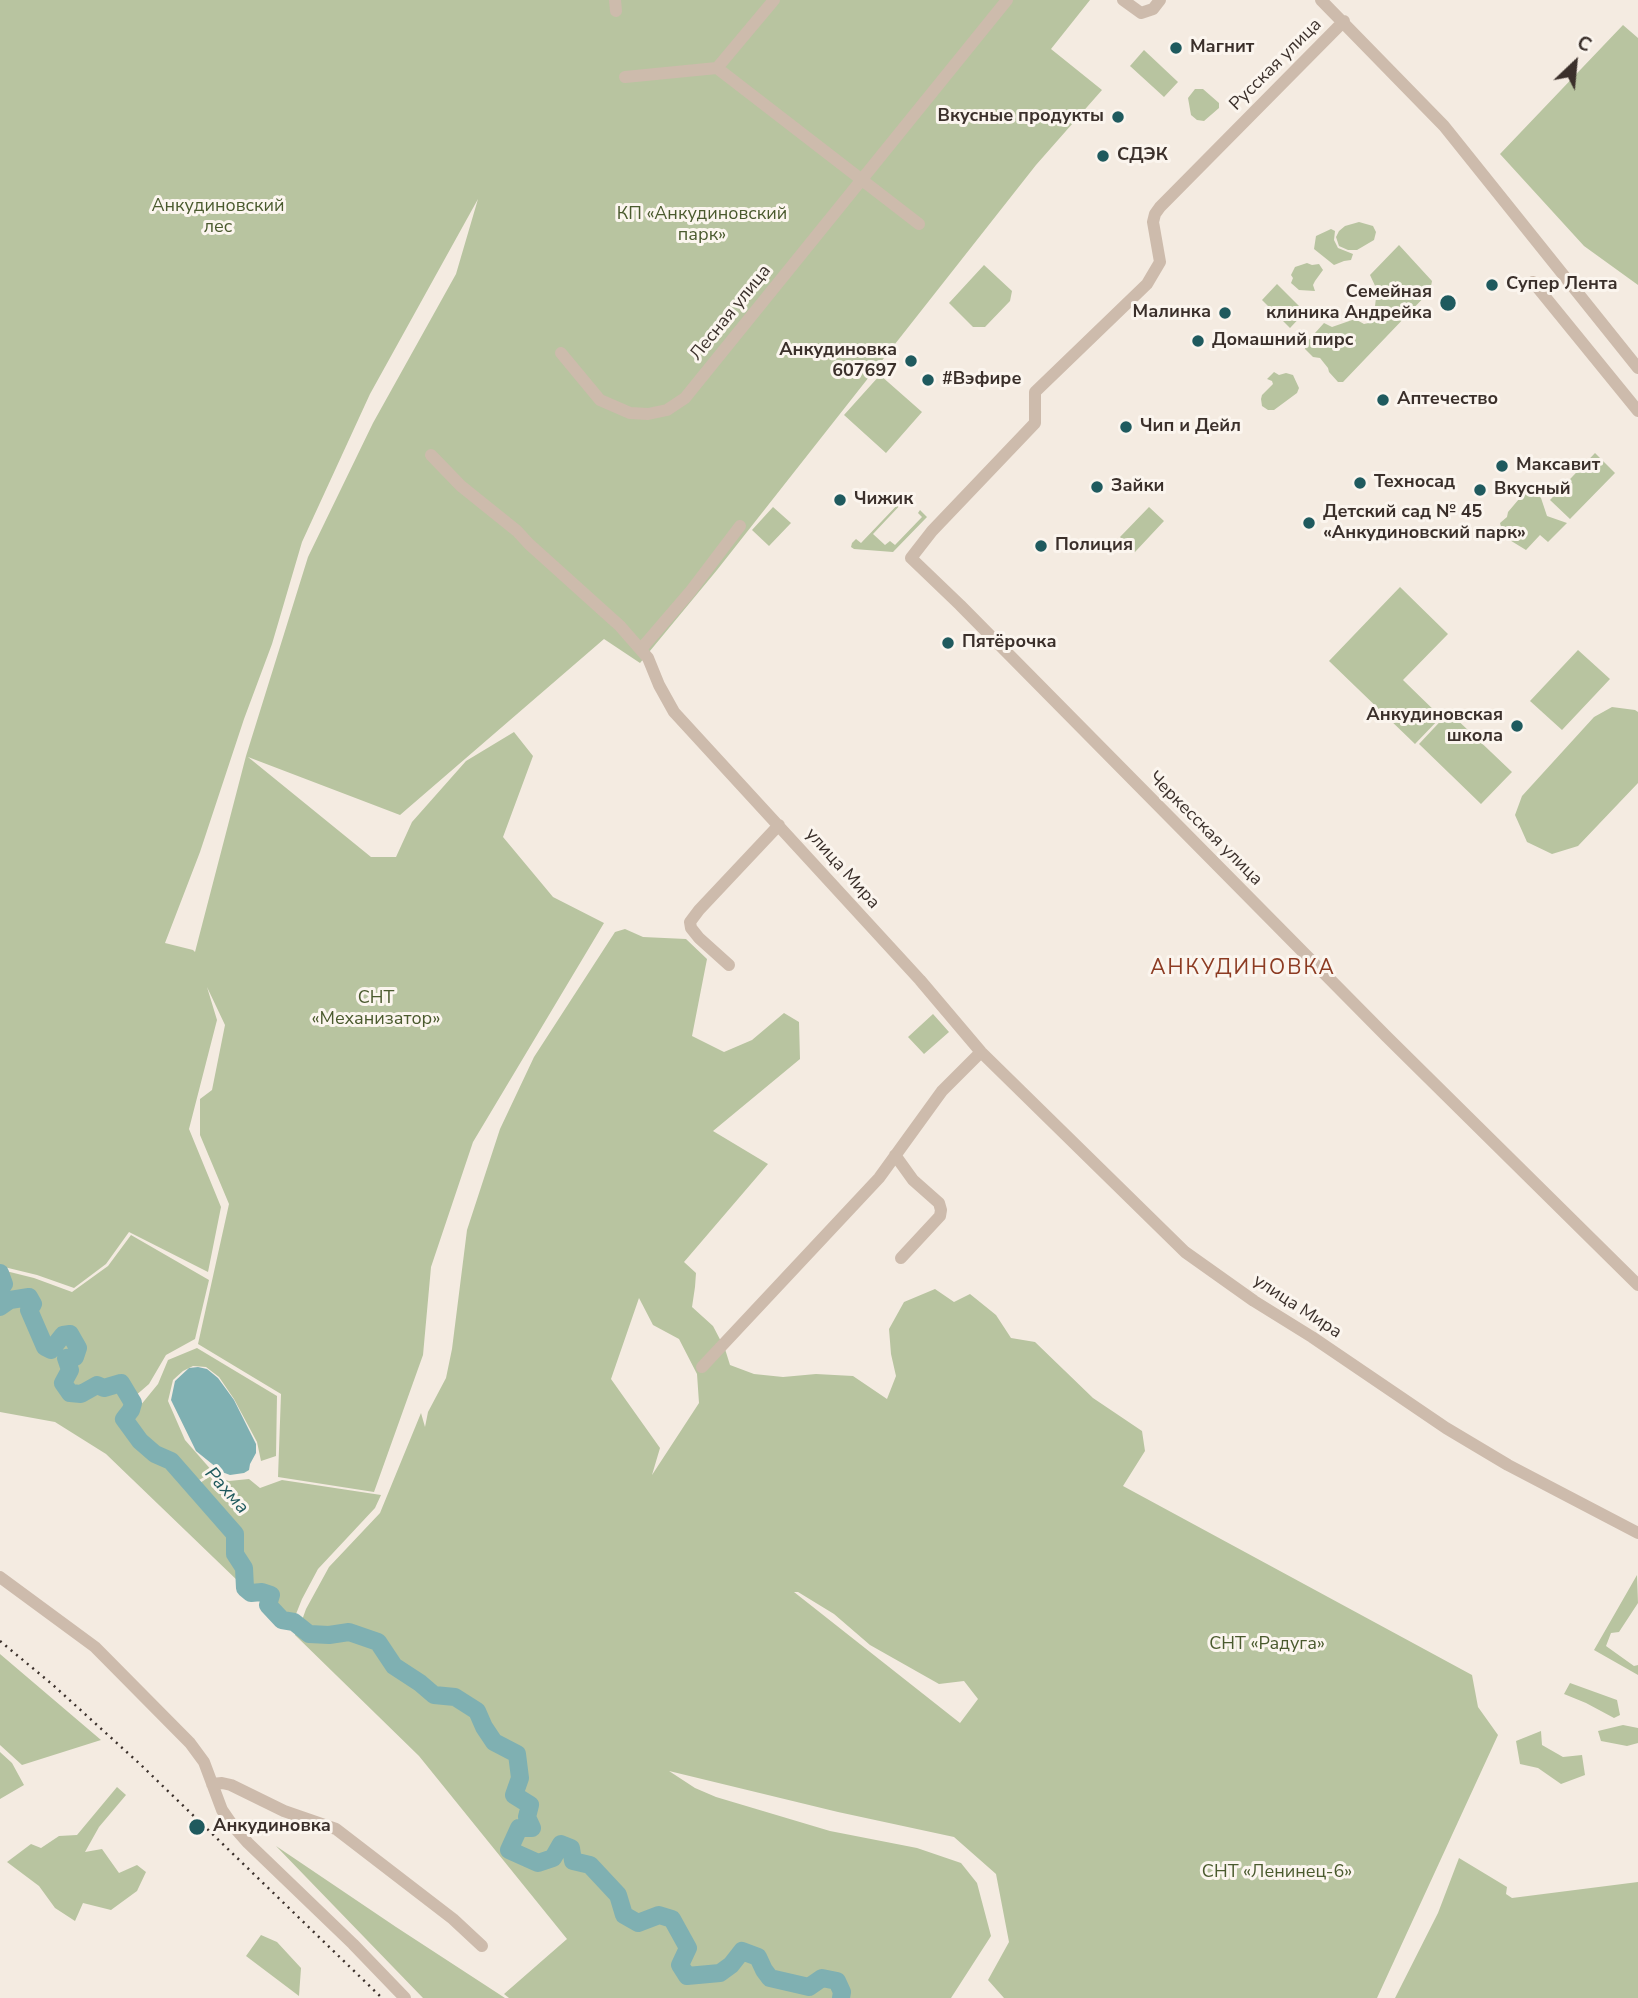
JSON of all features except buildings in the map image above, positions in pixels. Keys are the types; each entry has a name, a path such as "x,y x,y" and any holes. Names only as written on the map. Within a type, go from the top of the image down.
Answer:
{"street":[{"path":"717,68 774,0"},
{"name":"Лесная улица","path":"561,353 600,400 630,413 648,414 667,410 685,398 1007,0"},
{"path":"1123,0 1141,12 1153,9 1160,0"},
{"path":"1321,0 1344,21"},
{"name":"Русская улица","path":"1045,382 1147,284 1160,262 1153,222 1160,207 1344,21 1444,125 1638,368"},
{"path":"625,76 717,68 919,224"},
{"path":"1533,282 1638,411"},
{"name":"Черкесская улица","path":"1045,382 1035,392 1035,423 932,531 911,558 1376,1026 1638,1285"},
{"name":"улица Мира","path":"431,455 461,486 517,531 620,626 648,658 674,712 920,980 981,1052 1185,1252 1446,1428 1508,1465 1638,1533"},
{"path":"641,649 690,592 740,526"},
{"path":"729,965 699,939 691,929 690,922 779,825"},
{"path":"702,1367 879,1178 942,1091 981,1052"},
{"path":"895,1155 913,1181 939,1203 941,1210 940,1216 901,1258"},
{"path":"0,1577 95,1647 190,1743 204,1762 222,1810 248,1843 354,1944 405,1998"},
{"path":"212,1784 231,1785 285,1811 336,1829 453,1919 482,1946"}],"green space":[{"path":"0,0 1090,0 1051,49 1102,90 1036,165 717,570 640,663 604,639 400,815 248,757 371,857 396,857 412,822 466,761 514,732 533,756 503,837 553,897 604,923 473,1142 431,1267 423,1355 374,1492 278,1477 281,1394 198,1344 229,1204 200,1135 200,1099 212,1090 225,1025 207,987 217,1020 189,1129 221,1207 208,1272 129,1232 106,1264 74,1288 0,1266","holes":["478,199 456,274 373,423 308,557 246,756 195,952 165,943 200,852 272,644 302,542 370,394"]},
{"path":"1623,25 1638,38 1638,285 1584,246 1500,154"},
{"path":"1144,50 1178,82 1164,97 1130,66"},
{"path":"1195,89 1203,89 1219,103 1219,108 1204,121 1191,115 1188,98"},
{"path":"1359,222 1373,226 1376,232 1374,240 1357,250 1339,246 1336,237 1339,231"},
{"path":"1331,229 1335,231 1334,240 1338,248 1353,254 1351,260 1334,265 1314,249 1316,236"},
{"path":"1399,245 1432,281 1430,291 1343,382 1338,382 1320,358 1313,357 1305,349 1306,343 1324,323 1332,327 1355,319 1364,324 1378,321 1381,311 1375,306 1377,290 1370,275"},
{"path":"1307,263 1319,264 1323,270 1313,285 1315,291 1299,290 1291,283 1295,267"},
{"path":"984,265 1012,291 1010,301 985,327 973,327 949,303"},
{"path":"1277,284 1305,312 1290,328 1262,300"},
{"path":"1274,372 1279,375 1293,375 1299,388 1297,393 1274,410 1268,410 1262,406 1261,399 1273,384 1267,379"},
{"path":"880,375 922,412 886,453 844,415"},
{"path":"1595,453 1615,473 1570,519 1550,500"},
{"path":"1515,487 1535,492 1541,498 1547,516 1567,523 1548,542 1540,535 1526,550 1508,539 1502,530 1500,523 1519,499 1512,490"},
{"path":"903,499 873,534 885,545 890,541 895,545 922,517 918,513 920,510 927,517 893,552 851,547 856,539 861,543"},
{"path":"773,507 791,523 769,546 752,530"},
{"path":"1149,507 1164,521 1135,552 1120,537"},
{"path":"1400,587 1448,634 1403,680 1441,717 1415,744 1329,661"},
{"path":"1578,650 1610,679 1562,730 1530,701"},
{"path":"1612,707 1638,712 1638,783 1578,846 1552,854 1527,842 1515,815 1522,796 1594,717"},
{"path":"1449,712 1512,772 1481,804 1419,744"},
{"path":"625,929 643,937 686,939 707,959 692,1036 724,1052 752,1040 784,1013 799,1022 800,1059 713,1131 768,1164 684,1262 696,1273 692,1307 713,1326 730,1365 754,1374 783,1377 816,1374 853,1376 887,1399 896,1376 889,1329 904,1302 935,1289 954,1302 970,1294 996,1315 1011,1338 1035,1342 1093,1398 1142,1431 1145,1451 1123,1486 1472,1675 1478,1707 1498,1735 1377,1998 1004,1998 988,1980 1009,1942 996,1874 954,1837 669,1771 695,1788 716,1797 830,1831 917,1848 961,1863 977,1883 991,1936 951,1998 844,1998 841,1980 821,1974 807,1983 770,1974 763,1956 742,1947 729,1963 718,1969 688,1972 684,1964 691,1949 674,1917 659,1911 638,1920 627,1914 621,1894 592,1863 576,1858 574,1847 560,1841 550,1856 539,1858 514,1848 521,1831 535,1829 529,1817 533,1804 517,1795 524,1778 520,1752 495,1740 480,1710 457,1695 435,1693 397,1664 379,1640 350,1629 327,1632 311,1630 301,1623 329,1567 380,1513 421,1413 425,1427 428,1412 446,1378 467,1230 500,1129 534,1057 615,932","holes":["639,1298 653,1325 679,1339 697,1374 699,1403 652,1475 660,1448 611,1379","794,1592 834,1614 870,1645 939,1684 964,1681 978,1699 960,1723"]},
{"path":"933,1014 949,1032 924,1054 908,1037"},
{"path":"131,1235 209,1280 195,1339 166,1355 149,1384 134,1397 121,1380 94,1382 76,1390 69,1382 73,1371 71,1364 80,1360 81,1350 73,1330 65,1330 48,1343 34,1311 37,1304 33,1294 15,1294 0,1301 9,1283 6,1271 72,1292 108,1266"},
{"path":"13,1303 26,1304 25,1309 43,1349 53,1353 68,1339 71,1354 62,1357 64,1370 60,1383 65,1393 75,1398 98,1389 106,1391 120,1388 128,1405 120,1420 152,1455 169,1466 231,1535 230,1552 241,1569 240,1583 106,1454 55,1422 0,1412 0,1312"},
{"path":"197,1348 277,1396 276,1456 261,1461 257,1442 234,1399 219,1377 206,1367 193,1366 183,1371 173,1380 168,1401 185,1440 213,1472 199,1480 146,1439 132,1420 158,1384 168,1360"},
{"path":"212,1475 229,1481 249,1479 260,1488 282,1480 381,1495 375,1508 318,1569 294,1619 283,1617 272,1604 273,1595 264,1589 253,1589 248,1583 246,1566 237,1552 238,1532 197,1485"},
{"path":"1637,1575 1638,1603 1619,1632 1611,1633 1606,1646 1634,1666 1638,1665 1638,1675 1594,1650"},
{"path":"296,1629 307,1636 330,1638 349,1635 375,1644 393,1668 433,1698 454,1700 475,1713 482,1730 493,1744 514,1755 518,1779 511,1796 527,1807 524,1816 527,1823 517,1826 507,1852 538,1866 555,1861 562,1847 569,1850 571,1863 589,1868 615,1897 622,1917 639,1927 658,1919 669,1922 685,1949 677,1966 687,1979 722,1976 743,1955 756,1959 762,1973 772,1983 810,1990 821,1982 835,1984 840,1993 838,1998 509,1998 504,1994 567,1939 419,1756 295,1635"},
{"path":"0,1654 101,1740 22,1765 0,1745"},
{"path":"1570,1683 1617,1700 1620,1715 1614,1718 1564,1694"},
{"path":"1623,1725 1638,1728 1638,1743 1627,1746 1601,1741 1598,1731"},
{"path":"1541,1731 1542,1745 1563,1757 1582,1755 1585,1775 1561,1784 1538,1768 1520,1764 1516,1741"},
{"path":"0,1752 12,1763 24,1785 0,1799"},
{"path":"117,1787 126,1795 99,1827 85,1852 102,1849 119,1873 137,1865 146,1872 137,1891 111,1910 83,1903 75,1921 55,1908 39,1886 7,1862 31,1844 41,1848 59,1836 77,1835"},
{"path":"276,1846 396,1927 505,1998 423,1998"},
{"path":"1459,1858 1507,1887 1506,1894 1512,1898 1638,1882 1638,1998 1395,1998 1438,1913"},
{"path":"261,1935 277,1942 301,1968 299,1996 246,1956"}],"water":[{"path":"189,1368 207,1369 218,1378 234,1400 256,1444 256,1453 249,1470 244,1473 230,1475 222,1472 196,1451 171,1400 175,1381"}],"waterway":[{"name":"Рахма","path":"0,1273 4,1284 0,1289"},
{"name":"Рахма","path":"0,1307 10,1300 29,1297 33,1304 29,1310 45,1347 51,1350 63,1335 70,1334 78,1348 75,1357 66,1358 70,1370 63,1383 70,1393 81,1394 97,1385 104,1388 121,1383 133,1403 124,1419 140,1441 155,1454 171,1461 235,1534 235,1554 244,1568 245,1588 251,1593 271,1595 268,1605 282,1620 294,1622 309,1634 349,1632 378,1642 394,1666 434,1695 455,1697 477,1711 494,1742 517,1754 520,1778 514,1795 530,1805 527,1817 532,1828 519,1828 509,1850 538,1863 553,1858 561,1844 571,1848 573,1861 590,1865 618,1895 624,1915 638,1923 659,1915 672,1919 688,1948 680,1965 687,1976 720,1973 731,1965 742,1951 758,1957 770,1978 809,1987 822,1978 837,1981 842,1992 841,1998"}],"railway":[{"path":"0,1641 141,1765 382,1998"}],"place":[{"name":"Магнит","path":"1176,48"},
{"name":"Вкусные продукты","path":"1118,117"},
{"name":"СДЭК","path":"1103,156"},
{"name":"Супер Лента","path":"1492,285"},
{"name":"Семейная клиника Андрейка","path":"1448,303"},
{"name":"Малинка","path":"1225,313"},
{"name":"Домашний пирс","path":"1198,341"},
{"name":"Анкудиновка 607697","path":"911,361"},
{"name":"#Вэфире","path":"928,380"},
{"name":"Аптечество","path":"1383,400"},
{"name":"Чип и Дейл","path":"1126,427"},
{"name":"Максавит","path":"1502,466"},
{"name":"Техносад","path":"1360,483"},
{"name":"Зайки","path":"1097,487"},
{"name":"Вкусный","path":"1480,490"},
{"name":"Чижик","path":"840,500"},
{"name":"Детский сад № 45 «Анкудиновский парк»","path":"1309,523"},
{"name":"Полиция","path":"1041,546"},
{"name":"Пятёрочка","path":"948,643"},
{"name":"Анкудиновская школа","path":"1517,726"},
{"name":"Анкудиновка","path":"197,1827"}],"district":[{"name":"АНКУДИНОВКА","path":"1243,969"}],"park label":[{"name":"Анкудиновский лес","path":"218,217"},
{"name":"КП «Анкудиновский парк»","path":"702,225"},
{"name":"СНТ «Механизатор»","path":"376,1009"},
{"name":"СНТ «Радуга»","path":"1267,1645"},
{"name":"СНТ «Ленинец-6»","path":"1277,1873"}]}
